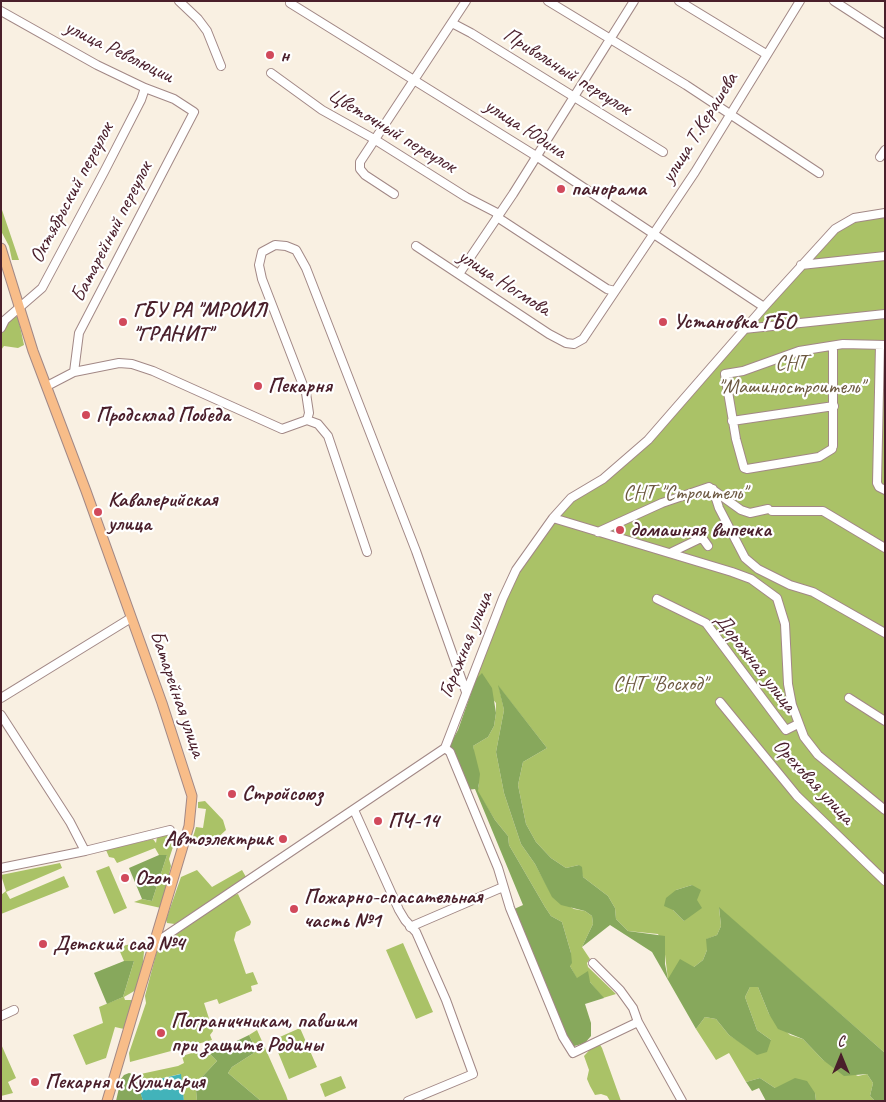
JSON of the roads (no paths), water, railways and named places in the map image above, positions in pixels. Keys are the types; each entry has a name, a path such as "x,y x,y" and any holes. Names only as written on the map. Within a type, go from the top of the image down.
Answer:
{"main road":[{"name":"Батарейная улица","path":"1,248 47,386 186,773 192,796 189,826 107,1101"}],"street":[{"path":"179,1 198,18 206,31 221,66"},
{"path":"394,194 365,175 360,169 360,162 466,1"},
{"path":"548,1 610,38 819,173"},
{"path":"459,274 498,216 634,1"},
{"path":"680,1 766,54"},
{"name":"улица Т.Керашева","path":"574,344 583,339 653,235 731,115 766,54 800,1"},
{"path":"834,1 885,34"},
{"name":"улица Юдина","path":"290,3 536,156 764,307"},
{"name":"улица Революции","path":"1,11 145,88 174,99 194,112"},
{"name":"Привольный переулок","path":"452,23 663,152"},
{"name":"Цветочный переулок","path":"271,73 322,110 374,139 498,216 607,289 615,291"},
{"name":"Октябрьский переулок","path":"1,328 5,320 42,288 104,172 141,100 145,88"},
{"name":"Батарейный переулок","path":"74,372 79,334 194,112"},
{"path":"880,157 885,150"},
{"path":"764,307 826,237 843,223 854,218 885,213"},
{"path":"307,420 309,414 306,394 262,279 259,265 262,252 275,245 286,246 296,250 306,268 416,551 466,692"},
{"name":"улица Ногмова","path":"416,246 549,334 566,343 574,344"},
{"path":"800,265 885,256"},
{"name":"Гаражная улица","path":"444,748 503,598 516,570 553,518 571,498 603,479 648,440 764,307"},
{"path":"744,329 885,314"},
{"path":"833,346 834,406 832,448 819,457 744,468 732,421 725,374 743,371 799,351 833,346 883,345 877,483 878,487 885,490"},
{"path":"47,386 74,372 119,363 132,364 153,370 282,429 307,420 318,424 328,436 368,552"},
{"path":"732,421 834,406"},
{"path":"598,532 662,503 709,487 730,505 750,513 770,510 823,511 885,548"},
{"path":"713,489 719,508 745,558 758,569 790,585 813,592 885,633"},
{"path":"553,518 670,553 751,580 777,598 785,624 788,684 798,724 804,737 818,755 885,810"},
{"path":"670,553 699,539 703,539 708,546"},
{"name":"Дорожная улица","path":"657,599 706,623 786,730 798,724"},
{"path":"1,698 131,618"},
{"path":"849,698 885,721"},
{"name":"Ореховая улица","path":"720,702 797,796 885,881"},
{"path":"1,715 70,822 86,851"},
{"path":"155,943 444,748 450,752 498,868 510,908 563,1037 573,1053 638,1022"},
{"path":"354,810 399,910 410,927 416,932 442,992 473,1074 408,1101"},
{"path":"1,868 86,851 170,830"},
{"path":"410,927 504,887"},
{"path":"593,963 620,990 633,1008 638,1022 682,1101"},
{"path":"1,1016 14,1010"}],"water":[{"path":"181,1074 184,1101 143,1101 138,1084"}],"place":[{"name":"н","path":"270,55"},
{"name":"панорама","path":"561,189"},
{"name":"ГБУ РА \"МРОИЛ \"ГРАНИТ\"","path":"123,322"},
{"name":"Установка ГБО","path":"663,322"},
{"name":"Пекарня","path":"258,386"},
{"name":"Продсклад Победа","path":"86,415"},
{"name":"Кавалерийская улица","path":"98,512"},
{"name":"домашняя выпечка","path":"620,530"},
{"name":"Стройсоюз","path":"232,794"},
{"name":"ПЧ-14","path":"378,821"},
{"name":"Автоэлектрик","path":"283,839"},
{"name":"Ozon","path":"125,878"},
{"name":"Пожарно-спасательная часть №1","path":"294,909"},
{"name":"Детский сад №4","path":"43,944"},
{"name":"Пограничникам, павшим при защите Родины","path":"161,1033"},
{"name":"Пекарня и Кулинария","path":"35,1082"}],"park label":[{"name":"СНТ \"Машиностроитель\"","path":"791,375"},
{"name":"СНТ \"Строитель\"","path":"685,493"},
{"name":"СНТ \"Восход\"","path":"660,684"}]}
